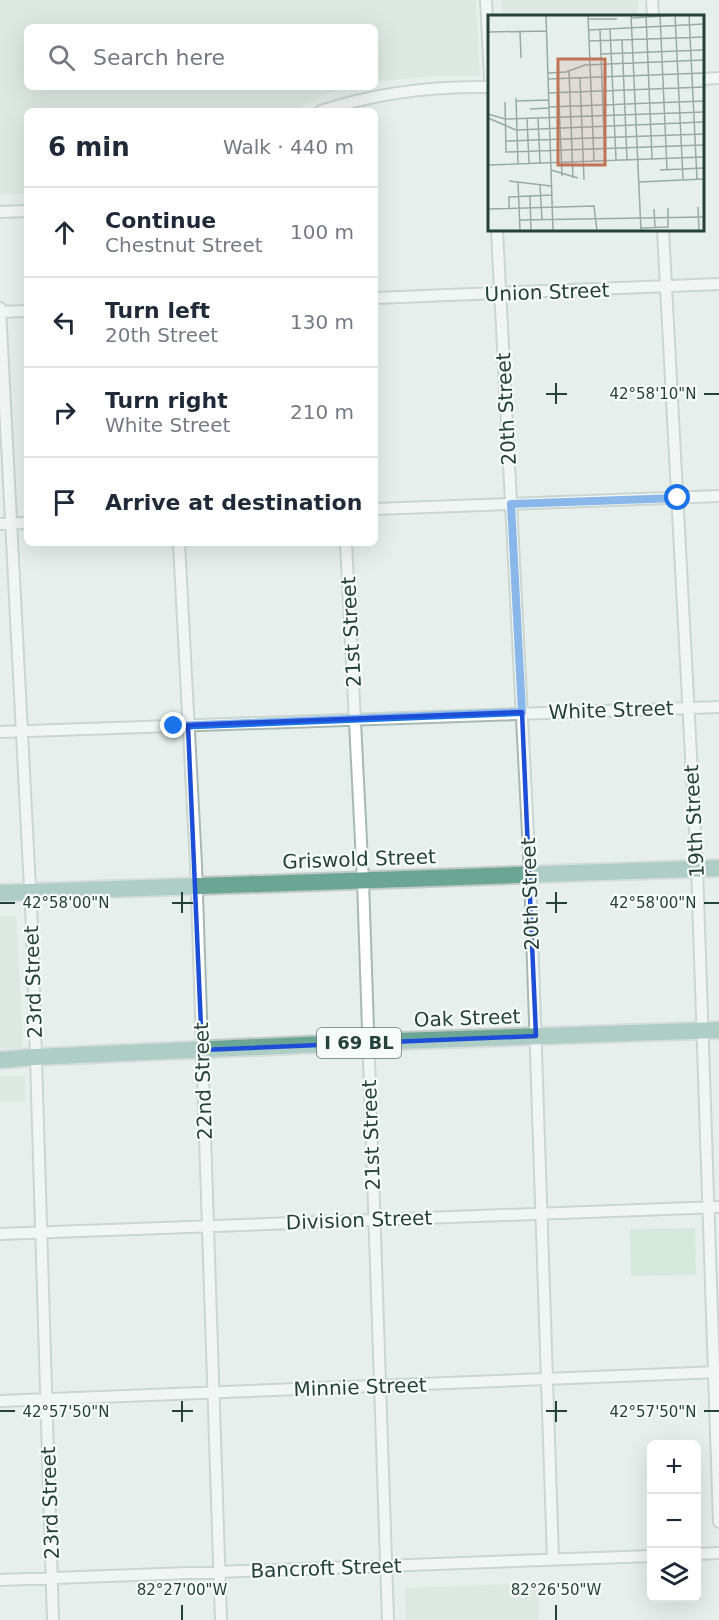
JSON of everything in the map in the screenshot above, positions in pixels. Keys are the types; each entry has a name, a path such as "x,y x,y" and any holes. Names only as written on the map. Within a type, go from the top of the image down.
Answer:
{"main road":[{"name":"Griswold Street","path":"0,893 719,868"},
{"name":"Oak Street","path":"0,1060 369,1042 711,1031"}],"street":[{"path":"486,0 488,52"},
{"path":"652,0 653,15"},
{"path":"704,79 719,78"},
{"path":"332,108 408,91 488,87"},
{"path":"0,212 24,211"},
{"name":"20th Street","path":"497,231 530,873 553,1559"},
{"name":"19th Street","path":"663,231 697,868 711,1031 719,1522"},
{"name":"Union Street","path":"378,298 719,284"},
{"name":"23rd Street","path":"0,308 5,524 21,732 29,892 53,1620"},
{"path":"0,312 24,311"},
{"path":"378,509 719,496"},
{"path":"5,524 24,523"},
{"name":"22nd Street","path":"179,546 196,886 221,1620"},
{"name":"21st Street","path":"346,546 363,881 388,1620"},
{"name":"White Street","path":"0,732 719,706"},
{"name":"Division Street","path":"0,1234 714,1207"},
{"name":"Minnie Street","path":"0,1401 716,1372"},
{"path":"701,1554 719,1553"},
{"name":"Bancroft Street","path":"0,1580 647,1556"}],"highlighted area":[{"path":"522,712 536,1036 202,1050 188,725"}],"shaded area":[{"path":"0,0 476,0 480,76 434,76 378,82 378,24 24,24 24,90 340,90 296,108 24,108 24,194 0,194"},
{"path":"502,0 638,0 638,15 503,15"},
{"path":"0,916 16,916 23,1048 0,1049"},
{"path":"0,1076 25,1076 25,1102 0,1102"},
{"path":"538,1583 539,1620 406,1620 405,1588"}],"green space":[{"path":"695,1228 696,1275 631,1276 630,1229"}],"route":[{"path":"174,726 522,712 511,504 678,498"}]}
